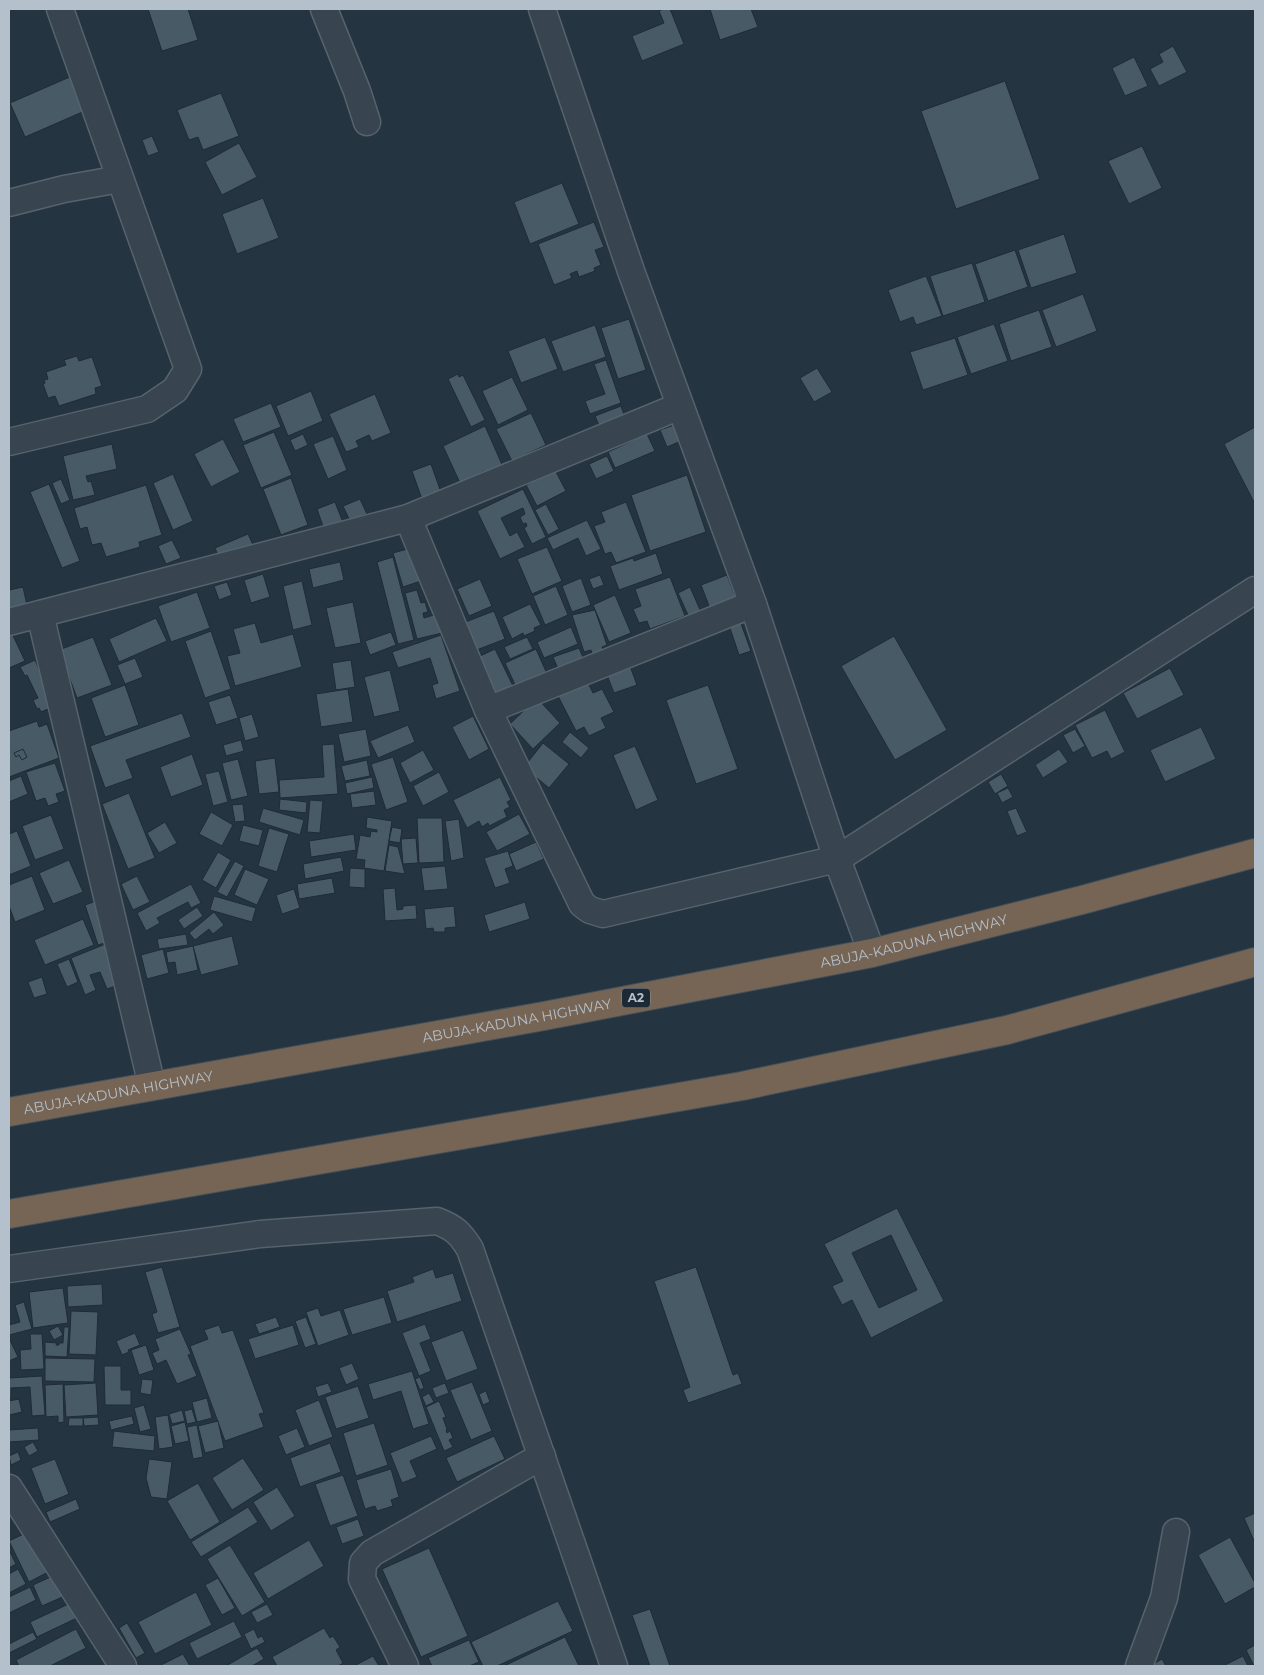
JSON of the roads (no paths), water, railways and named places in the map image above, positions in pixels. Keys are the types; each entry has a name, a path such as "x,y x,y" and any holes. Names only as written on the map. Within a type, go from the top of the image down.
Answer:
{"highway":[{"name":"ABUJA-KADUNA HIGHWAY","path":"9,1112 544,1016 872,953 1082,900 1255,852"},
{"path":"9,1214 742,1086 1007,1030 1255,962"}],"street":[{"path":"9,442 146,409 175,390 188,370 60,9"},
{"path":"324,9 368,122"},
{"path":"542,9 631,271 753,604 838,859 872,953"},
{"path":"9,203 120,179"},
{"path":"9,622 408,518 680,406"},
{"path":"408,518 488,710 582,904 590,910 603,914 838,859 1255,590"},
{"path":"488,710 753,604"},
{"path":"40,614 152,1086"},
{"path":"9,1269 260,1234 437,1221 454,1228 462,1235 470,1249 614,1666"},
{"path":"405,1666 362,1579 363,1563 372,1552 542,1456"},
{"path":"9,1488 123,1666"},
{"path":"1139,1666 1164,1598 1176,1532"}]}
